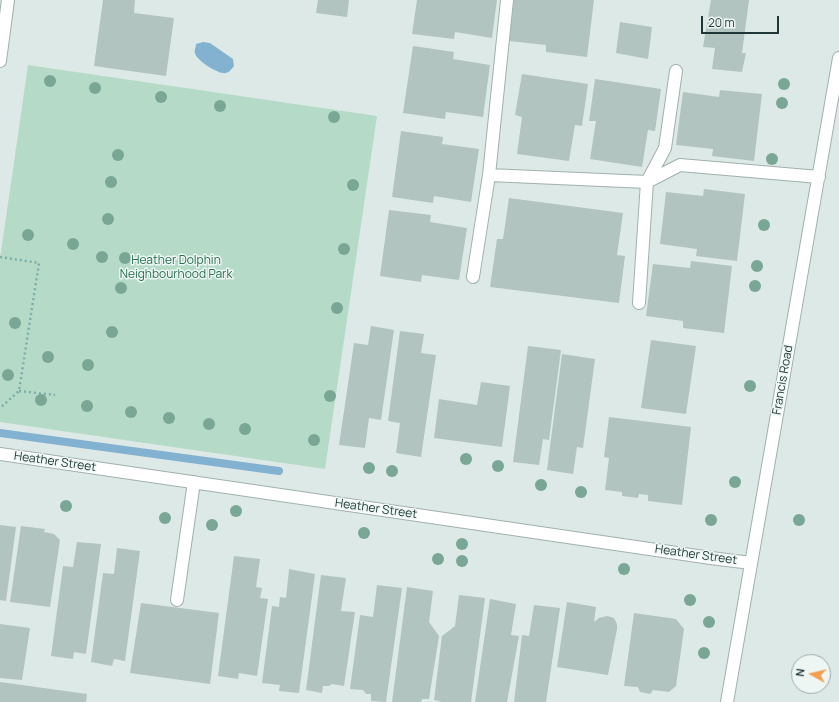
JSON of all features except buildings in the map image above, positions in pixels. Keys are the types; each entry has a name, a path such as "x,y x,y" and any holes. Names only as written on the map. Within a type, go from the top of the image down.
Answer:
{"street":[{"path":"0,61 8,0"},
{"path":"473,277 488,175 507,0"},
{"name":"Francis Road","path":"727,702 839,58"},
{"path":"639,303 647,182 665,148 676,71"},
{"path":"488,175 647,182 680,165 819,177"},
{"name":"Heather Street","path":"0,454 751,563"},
{"path":"177,600 194,482"}],"path":[{"path":"0,257 39,263 19,391 0,408"},
{"path":"19,391 55,395"}],"green space":[{"name":"Heather Dolphin Neighbourhood Park","path":"28,65 377,116 325,469 0,422 0,259"}],"water":[{"path":"203,42 210,43 233,59 234,66 231,70 226,73 216,71 207,66 196,56 196,44"}],"waterway":[{"path":"0,433 279,471"}]}
